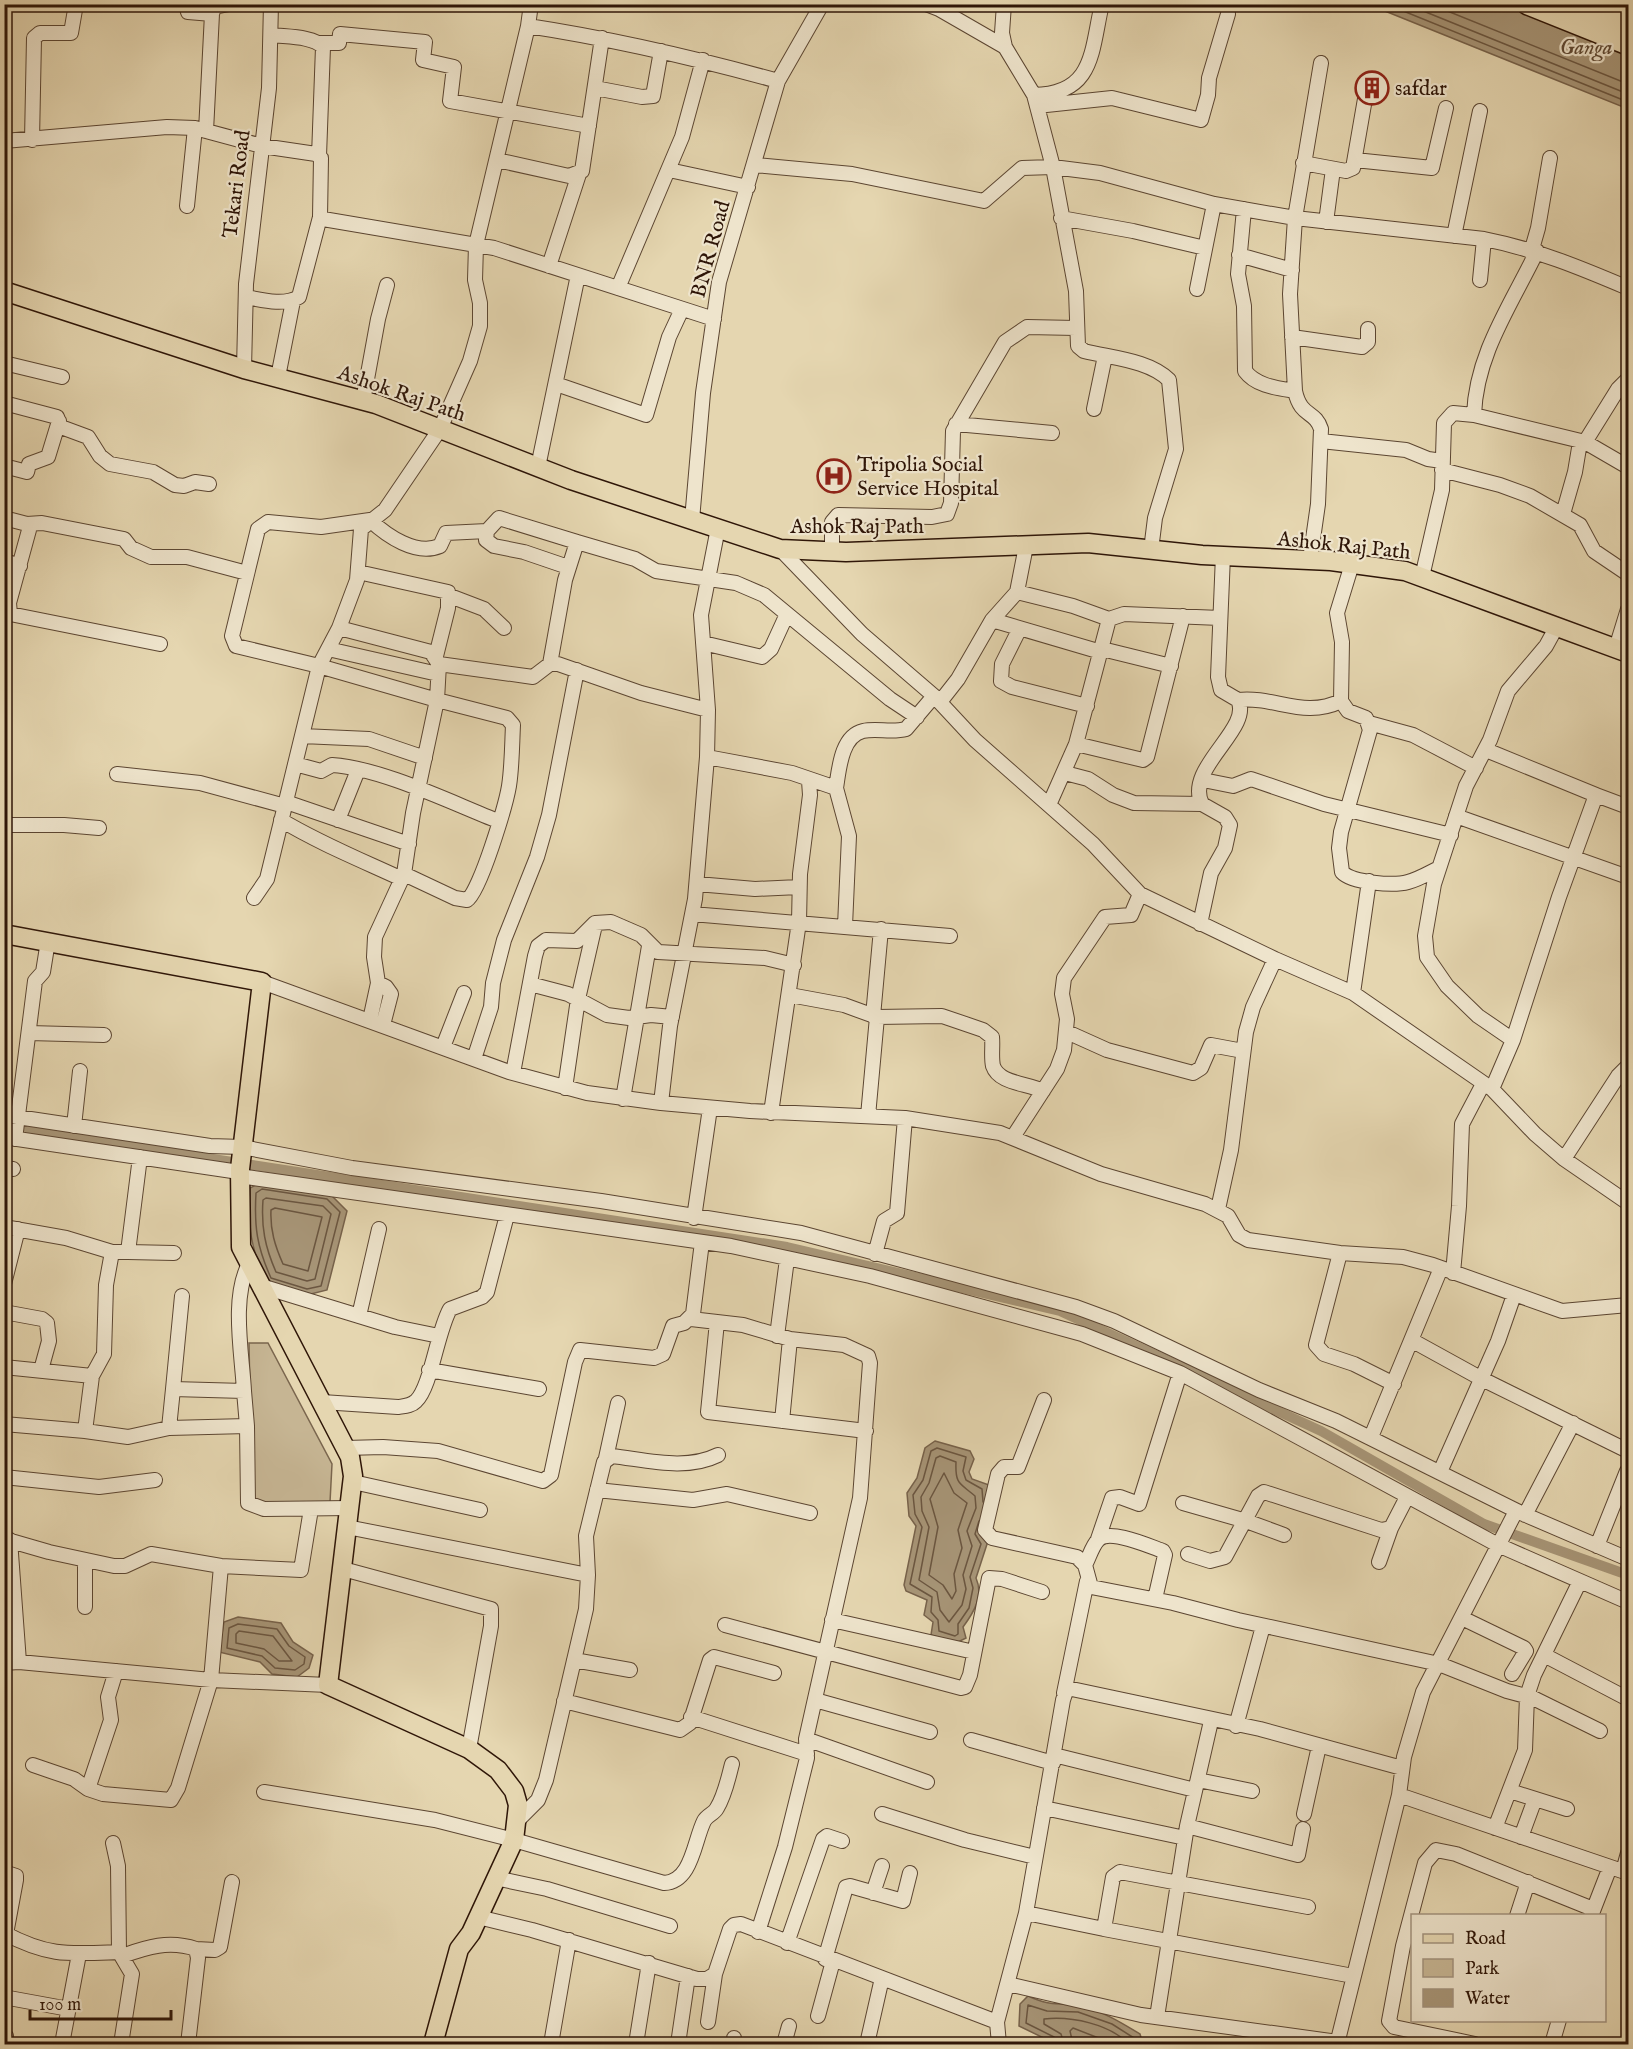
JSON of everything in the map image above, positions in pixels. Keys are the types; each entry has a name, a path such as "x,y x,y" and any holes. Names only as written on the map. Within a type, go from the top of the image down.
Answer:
{"highway":[{"path":"1528,4 1629,44"},
{"path":"1571,4 1629,26"}],"main road":[{"name":"Ashok Raj Path","path":"4,291 244,369 363,401 538,467 780,549 832,551 1088,543 1151,550 1352,564 1405,571 1622,650"},
{"path":"4,933 262,982 240,1163 241,1247 350,1457 353,1482 328,1685 469,1749 498,1770 514,1791 518,1805 519,1819 514,1840 475,1925 459,1949 433,2044"},
{"path":"444,2044 471,1948 475,1925"}],"street":[{"path":"32,140 34,38 40,33 71,33 76,4"},
{"path":"186,4 188,12 212,14"},
{"path":"187,206 200,129 212,14 218,5 229,4"},
{"name":"Tekari Road","path":"244,369 246,297 272,35 271,4"},
{"path":"254,897 267,879 319,666 339,628 358,572 361,529 385,510 440,429 470,361 480,326 480,303 475,280 476,244 509,112 531,4"},
{"name":"BNR Road","path":"692,520 703,393 720,282 778,81 822,4"},
{"path":"926,4 939,9 1005,47"},
{"path":"1004,4 1002,33 1005,47 1036,101 1053,167 1076,291 1078,346 1084,351 1162,373 1169,380 1176,449 1155,518 1151,550"},
{"path":"1036,101 1067,88 1088,70 1102,4"},
{"path":"1036,101 1112,98 1201,120 1209,78 1228,14"},
{"path":"528,26 602,38 703,60 778,81"},
{"path":"272,35 320,43 339,43 340,34 425,42 423,60 454,67 450,101 589,126"},
{"path":"549,266 579,174 584,167 602,38"},
{"path":"278,377 293,301 302,291 320,217 319,156 324,55 320,43"},
{"path":"595,88 642,97 653,96 661,51"},
{"path":"618,288 682,137 703,60"},
{"path":"1310,561 1318,504 1321,441 1319,422 1303,411 1295,391 1292,270 1295,218 1321,63"},
{"path":"1304,164 1350,171 1355,160 1366,93"},
{"path":"1355,160 1432,168 1446,108"},
{"path":"1454,236 1480,111"},
{"path":"4,141 167,127 200,129 262,146 319,156"},
{"path":"1474,415 1477,381 1488,345 1534,250 1550,158"},
{"path":"497,160 569,176 579,174"},
{"path":"755,165 852,174 984,201 1022,168 1053,167 1100,173 1214,204 1295,218 1484,239 1534,250 1629,288"},
{"path":"1326,222 1334,169"},
{"path":"669,170 748,187"},
{"path":"1197,290 1214,204"},
{"path":"1245,209 1238,274 1244,306 1245,371 1251,378 1263,384 1295,391"},
{"path":"320,217 328,221 476,244 714,319"},
{"path":"1061,219 1133,231 1205,248"},
{"path":"1480,280 1484,239"},
{"path":"1239,255 1292,270"},
{"path":"538,467 578,275"},
{"path":"363,401 378,319 387,285"},
{"path":"246,297 264,301 293,301"},
{"path":"556,384 646,415 669,337 682,309"},
{"path":"832,551 832,522 838,515 932,518 947,514 951,503 952,442 956,424 1005,342 1028,327 1076,328"},
{"path":"1292,337 1362,347 1368,342 1368,329"},
{"path":"1094,409 1105,356"},
{"path":"4,363 62,377"},
{"path":"1563,514 1583,442 1618,389 1629,379"},
{"path":"4,403 57,417 61,427 88,437 100,456 110,464 153,472 175,485 184,486 195,482 209,484"},
{"path":"1422,577 1439,506 1442,435 1447,418 1453,413 1474,415 1583,442 1629,467"},
{"path":"4,466 27,472 29,464 48,457 59,421"},
{"path":"956,424 1052,433"},
{"path":"1321,441 1406,450 1442,466 1520,491 1580,525 1594,551 1629,574"},
{"path":"4,518 27,524 51,524 124,539 130,548 151,557 187,557 247,573"},
{"path":"568,567 524,552 494,546 488,543 487,531 494,520 499,518 635,559 656,571 727,581 750,587 787,614 890,699 917,717"},
{"path":"281,820 313,839 403,876 455,897 467,900 471,897 483,872 508,786 512,721 319,666 241,648 233,643 234,626 261,525 275,522 302,527 329,527 370,520 399,542 431,548 440,546 444,536 453,531 487,531"},
{"path":"27,524 28,535 9,603 9,614 160,644"},
{"path":"661,1103 672,1017 697,884 707,758 708,710 700,615 718,528"},
{"path":"550,664 568,567 577,542"},
{"path":"845,926 849,836 836,788 844,750 852,738 863,731 906,729 958,679 992,620 1017,592 1026,546"},
{"path":"780,549 855,627 937,699 975,740 1094,844 1140,894 1275,959 1353,993 1487,1087 1564,1159 1629,1203"},
{"path":"1223,555 1219,685 1221,690 1238,700 1279,703 1310,710 1326,708 1341,701"},
{"path":"4,561 20,566"},
{"path":"1352,564 1337,613 1342,642 1341,701 1348,711 1366,718 1368,737 1347,808 1339,848 1342,872 1349,877 1369,881 1406,883 1440,868"},
{"path":"358,572 444,590 450,596 484,609 504,628"},
{"path":"1017,592 1073,606 1109,619 1124,614 1220,618"},
{"path":"376,1022 391,994 386,987 378,983 374,957 375,937 403,876 437,700 438,665 450,596"},
{"path":"1622,650 1629,609"},
{"path":"703,643 762,657 771,649 787,614"},
{"path":"1076,744 1122,757 1143,760 1147,757 1183,616"},
{"path":"1049,805 1076,744 1109,619"},
{"path":"992,620 1019,630 1171,666"},
{"path":"1513,1040 1471,1010 1447,986 1427,957 1425,945 1428,910 1462,795 1486,750 1508,691 1546,646 1557,626"},
{"path":"339,628 431,652 438,665"},
{"path":"1019,630 1002,664 1001,681 1012,687 1087,706"},
{"path":"328,649 532,677 550,664 558,664 641,693 708,710"},
{"path":"474,1059 487,1023 493,983 504,940 537,857 549,815 577,670"},
{"path":"1202,804 1200,791 1203,780 1215,752 1228,739 1239,718 1241,706 1238,700"},
{"path":"1368,723 1413,735 1476,768"},
{"path":"302,736 369,739 425,758"},
{"path":"1486,750 1629,807"},
{"path":"707,758 766,767 836,788"},
{"path":"295,764 321,771 332,765 358,770 418,789 498,821"},
{"path":"338,820 358,770"},
{"path":"1065,773 1088,779 1113,795 1134,803 1202,804 1225,817 1230,825 1225,848 1211,873 1200,924"},
{"path":"117,774 200,783 285,804 409,844"},
{"path":"1203,780 1233,786 1251,779 1324,804 1450,836"},
{"path":"771,1113 799,922 799,887 810,795 809,781"},
{"path":"1371,1437 1447,1270 1459,1206 1462,1124 1487,1087 1513,1040 1596,795"},
{"path":"1456,816 1629,877"},
{"path":"4,825 70,825 99,828"},
{"path":"1353,993 1369,881"},
{"path":"697,884 755,889 799,887"},
{"path":"1013,1137 1061,1059 1067,1032 1067,1013 1062,994 1064,978 1105,917 1131,915 1140,894"},
{"path":"692,914 950,936"},
{"path":"513,1073 535,956 542,942 577,941 596,923 603,921 618,924 641,935 649,946 658,952 771,959 794,965"},
{"path":"565,1088 578,999 596,923"},
{"path":"868,1116 880,929"},
{"path":"12,1128 29,1033 34,981 43,972 48,941"},
{"path":"623,1098 649,946"},
{"path":"1218,1209 1231,1150 1243,1051 1253,1006 1275,959"},
{"path":"262,982 513,1073 565,1088 623,1098 710,1108 771,1113 905,1118 984,1129 1013,1137 1074,1164 1192,1198 1228,1216 1239,1235 1248,1240 1340,1253 1403,1257 1447,1270 1562,1311 1629,1305"},
{"path":"530,984 561,991 599,1012 637,1017 651,1015 672,1017"},
{"path":"443,1047 464,993"},
{"path":"790,995 844,1005 875,1017 936,1015 983,1030 992,1037 993,1066 998,1074 1007,1080 1031,1085 1043,1091"},
{"path":"1067,1032 1107,1050 1193,1073 1201,1068 1210,1046 1243,1051"},
{"path":"29,1033 104,1035"},
{"path":"1564,1159 1618,1076 1629,1066"},
{"path":"74,1126 80,1071"},
{"path":"694,1218 710,1108"},
{"path":"875,1254 884,1221 897,1214 905,1118"},
{"path":"12,1128 74,1126 210,1146 240,1163 507,1215 702,1242 870,1275 1082,1334 1180,1373 1407,1497 1499,1543 1629,1602"},
{"path":"12,1128 140,1157 352,1168 601,1201 694,1218 728,1220 801,1233 1089,1311 1259,1390 1371,1437 1521,1513 1629,1559"},
{"path":"128,1252 140,1157"},
{"path":"322,1402 409,1406 417,1400 422,1392 450,1309 482,1297 487,1292 507,1215"},
{"path":"4,1284 11,1228 66,1238 112,1251 174,1253"},
{"path":"359,1316 379,1229"},
{"path":"691,1319 695,1310 702,1242"},
{"path":"85,1431 92,1376 104,1354 106,1285 112,1251"},
{"path":"1340,1253 1316,1345 1324,1354 1354,1364 1394,1384"},
{"path":"782,1421 786,1259"},
{"path":"249,1264 243,1276 239,1294 247,1426 248,1503 264,1509 350,1508"},
{"path":"261,1286 359,1316 439,1336"},
{"path":"1440,1472 1482,1379 1514,1295"},
{"path":"170,1428 182,1296"},
{"path":"4,1312 42,1319 47,1323 49,1341 41,1370"},
{"path":"345,1448 383,1447 438,1451 543,1481 551,1475 574,1362 580,1350 659,1358 665,1349 673,1326 691,1319 757,1328 783,1337 844,1345 868,1356 870,1364 860,1498 781,1860 758,1932"},
{"path":"717,1322 708,1412 866,1431"},
{"path":"1413,1341 1482,1379 1629,1451"},
{"path":"4,1367 92,1376"},
{"path":"429,1370 539,1389"},
{"path":"999,2044 997,2022 1026,1913 1064,1693 1087,1581 1085,1565 1098,1539 1112,1498 1120,1497 1139,1504 1180,1373"},
{"path":"173,1389 244,1391"},
{"path":"1044,1400 1018,1467 1004,1467 998,1474 985,1530 992,1538 1077,1557 1085,1565"},
{"path":"519,1819 532,1808 542,1791 574,1660 586,1609 588,1575 585,1542 618,1403"},
{"path":"1008,1984 1128,2013 1338,2043 1399,1796 1402,1768 1418,1705 1508,1526 1521,1513 1573,1423"},
{"path":"4,1424 128,1437 170,1428 247,1426"},
{"path":"606,1458 612,1456 688,1463 706,1461 718,1455"},
{"path":"1597,1546 1628,1469"},
{"path":"4,1477 99,1487 155,1480"},
{"path":"353,1482 480,1510"},
{"path":"597,1490 693,1500 727,1494 810,1513"},
{"path":"1188,1554 1210,1561 1225,1557 1258,1496 1264,1492 1367,1527 1381,1530 1391,1528"},
{"path":"1379,1562 1391,1528 1407,1497"},
{"path":"1183,1503 1246,1521 1284,1536"},
{"path":"19,1662 7,1540 85,1560 125,1566 151,1554 222,1566 301,1570 311,1509"},
{"path":"347,1527 588,1575"},
{"path":"1098,1539 1104,1536 1114,1536 1163,1551 1165,1554 1155,1599"},
{"path":"85,1560 85,1607"},
{"path":"33,1765 74,1779 88,1789 120,1797 171,1800 180,1780 211,1680 222,1566"},
{"path":"342,1569 490,1609 492,1615 469,1749"},
{"path":"725,1625 826,1650 927,1681 961,1688 967,1683 989,1578 1002,1579 1042,1592"},
{"path":"1087,1581 1091,1587 1155,1599 1263,1626 1439,1664 1507,1691 1527,1696 1600,1731"},
{"path":"1495,1828 1525,1750 1527,1696 1533,1675 1580,1581"},
{"path":"1462,1618 1524,1648 1526,1651 1512,1674"},
{"path":"832,1620 974,1652"},
{"path":"1236,1726 1263,1626"},
{"path":"1544,1655 1629,1699"},
{"path":"564,1701 672,1730 685,1729 710,1660 714,1658 774,1672"},
{"path":"574,1660 630,1670"},
{"path":"4,1663 19,1662 211,1680 328,1685"},
{"path":"88,1789 110,1725 108,1697 116,1671"},
{"path":"1064,1693 1072,1687 1211,1721 1260,1730 1402,1768"},
{"path":"815,1700 930,1731"},
{"path":"691,1717 807,1747 927,1782"},
{"path":"1157,2017 1186,1832 1211,1721"},
{"path":"971,1740 1054,1759 1196,1785 1252,1791"},
{"path":"1304,1814 1319,1746"},
{"path":"264,1792 425,1818 669,1883 680,1878 688,1865 704,1821 717,1808 724,1795 732,1764"},
{"path":"1510,1791 1567,1809"},
{"path":"1399,1796 1620,1870"},
{"path":"1521,1837 1536,1799"},
{"path":"1044,1808 1186,1832 1298,1855 1303,1829"},
{"path":"882,1814 964,1840 1035,1857"},
{"path":"787,1943 823,1839 827,1836 842,1841"},
{"path":"113,1844 119,1874 120,1954 132,1974 121,2044"},
{"path":"1411,1914 1425,1863 1431,1852 1436,1850 1443,1850 1528,1882 1592,1912 1629,1853"},
{"path":"873,1893 882,1866"},
{"path":"4,1872 16,1876 5,1933 43,1951 79,1954 120,1954 154,1945 177,1945 215,1950 220,1947 232,1882"},
{"path":"818,2016 846,1887 903,1901 909,1873"},
{"path":"1104,1929 1113,1877 1116,1873 1308,1907"},
{"path":"495,1878 567,1894 670,1926"},
{"path":"1518,1914 1528,1882"},
{"path":"1026,1913 1169,1943 1353,1976"},
{"path":"1411,1916 1389,2021 1394,2026 1405,2030 1475,2044"},
{"path":"475,1925 569,1940 688,1976 707,1979 715,1974"},
{"path":"708,2022 720,1955 734,1925 746,1925 829,1960 997,2022"},
{"path":"551,2044 569,1940"},
{"path":"188,2044 198,1958 196,1949"},
{"path":"62,2044 79,1954"},
{"path":"636,2044 649,1963"},
{"path":"678,2044 688,1976"},
{"path":"867,2044 882,1978"},
{"path":"9,1998 69,2009"},
{"path":"1552,2044 1558,2022"},
{"path":"784,2044 789,2026"}],"green space":[{"path":"249,1343 268,1343 332,1464 330,1502 269,1504 252,1497"}],"water":[{"name":"Ganga","path":"1370,5 1628,5 1628,109"},
{"path":"260,1183 330,1194 347,1211 327,1290 307,1295 267,1284 251,1237 249,1215 250,1188"},
{"path":"935,1441 970,1451 974,1459 969,1472 972,1479 989,1485 988,1541 976,1578 978,1597 974,1610 963,1627 966,1638 956,1643 931,1635 933,1622 924,1615 927,1600 906,1591 904,1585 916,1526 909,1516 907,1493 917,1478 925,1448"},
{"path":"238,1617 281,1623 293,1642 313,1655 309,1668 297,1677 272,1674 260,1662 219,1652 224,1622"},
{"path":"1028,1996 1043,2002 1079,2006 1103,2014 1140,2034 1143,2044 1056,2044 1019,2026 1020,2004"}],"waterway":[{"path":"4,1127 787,1247 1060,1311 1321,1431 1484,1524 1628,1575"}],"place":[{"name":"safdar","path":"1372,88"},
{"name":"Tripolia Social Service Hospital","path":"834,476"}]}
